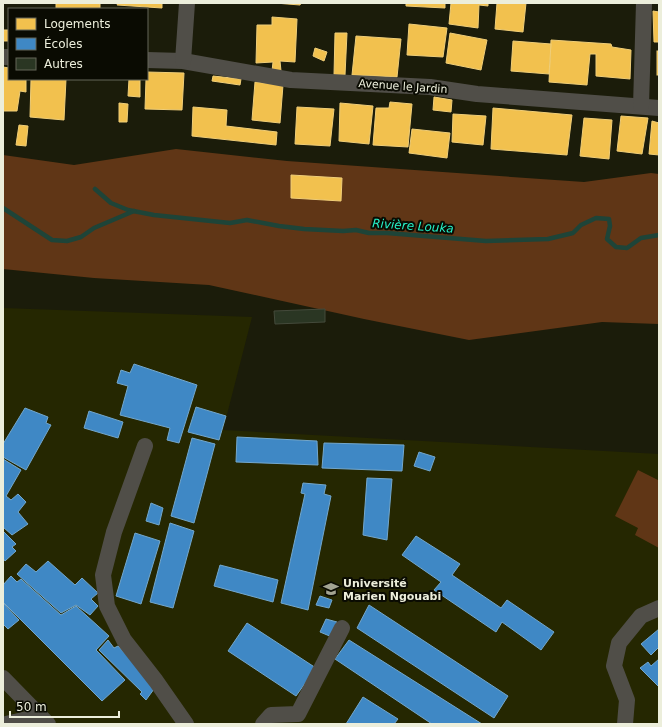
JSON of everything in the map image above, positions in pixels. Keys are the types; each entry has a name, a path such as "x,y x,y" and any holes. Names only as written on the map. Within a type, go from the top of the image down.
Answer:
{"street":[{"path":"183,61 187,3"},
{"path":"641,106 644,3"},
{"name":"Avenue le Jardin","path":"148,60 183,61 290,80 430,87 477,94 659,108"},
{"path":"145,446 114,532 103,575 107,606 124,640 186,724"},
{"path":"625,724 627,700 614,666 619,643 641,616 659,608"},
{"path":"263,724 271,716 298,714 342,628"},
{"path":"3,678 44,720"},
{"path":"6,724 44,720"}],"shaded area":[{"path":"176,149 287,161 584,182 651,173 659,174 659,324 602,322 469,340 209,285 94,278 3,269 3,155 74,165"},
{"name":"Université Marien Ngouabi","path":"3,308 252,317 223,430 659,454 659,724 3,724"},
{"path":"638,470 659,480 659,548 635,535 638,528 615,516"}],"building: Logements":[{"path":"56,3 100,3 100,8 56,8"},
{"path":"118,3 162,3 162,8 117,5"},
{"path":"275,3 301,3 300,5"},
{"path":"406,3 445,3 445,8 406,6"},
{"path":"451,3 488,3 488,6 479,5 478,28 449,24"},
{"path":"497,3 526,3 523,32 495,29"},
{"path":"653,11 659,12 659,42 654,42"},
{"path":"272,17 297,19 295,62 280,61 281,71 272,71 273,62 256,63 257,25 272,25"},
{"path":"409,24 447,28 443,57 407,55"},
{"path":"3,30 8,30 8,41 3,41"},
{"path":"335,33 347,33 345,75 334,75"},
{"path":"450,33 487,40 481,70 446,63"},
{"path":"356,36 401,39 397,77 352,75"},
{"path":"551,40 611,44 612,47 631,50 630,79 596,76 596,54 590,54 587,85 549,82"},
{"path":"513,41 551,44 549,74 511,71"},
{"path":"315,48 327,52 324,61 313,56"},
{"path":"657,51 659,51 659,75 657,75"},
{"path":"3,67 8,68 8,80 26,80 26,92 20,91 17,111 3,111"},
{"path":"148,72 184,73 182,110 145,109 146,80 148,80"},
{"path":"213,76 241,79 240,85 212,81"},
{"path":"31,80 66,80 64,120 30,117"},
{"path":"129,80 140,80 140,97 128,96"},
{"path":"255,82 283,85 280,123 252,120"},
{"path":"434,97 452,100 451,112 433,110"},
{"path":"390,102 412,104 408,147 373,145 376,108 389,108"},
{"path":"119,103 128,104 127,122 119,122"},
{"path":"340,103 373,106 369,144 339,141"},
{"path":"193,107 227,110 226,126 277,132 276,145 192,136"},
{"path":"297,107 334,109 330,146 295,144"},
{"path":"493,108 572,115 567,155 491,149"},
{"path":"453,114 486,116 483,145 452,142"},
{"path":"621,116 648,118 642,154 617,151"},
{"path":"584,118 612,120 609,159 580,156"},
{"path":"652,121 659,123 659,155 649,154"},
{"path":"19,125 28,126 26,146 16,145"},
{"path":"412,129 450,133 447,158 409,153"},
{"path":"291,175 342,178 341,201 291,198"}],"building: Écoles":[{"path":"134,364 197,385 179,443 167,440 170,428 120,415 128,386 117,383 121,370 130,373"},
{"path":"196,407 226,416 219,440 188,432"},
{"path":"25,408 48,417 46,423 51,425 26,470 3,457 3,444"},
{"path":"89,411 123,422 118,438 84,428"},
{"path":"237,437 317,441 318,465 236,462"},
{"path":"192,438 215,444 194,523 171,516"},
{"path":"324,443 404,445 402,471 322,468"},
{"path":"419,452 435,457 430,471 414,466"},
{"path":"3,459 21,470 6,496 11,500 18,494 26,502 18,512 28,524 12,535 3,527"},
{"path":"367,478 392,479 387,540 363,535"},
{"path":"303,483 326,485 324,494 331,496 308,610 281,603 305,494 301,493"},
{"path":"151,503 163,508 159,525 146,521"},
{"path":"170,523 194,531 173,608 150,602"},
{"path":"3,531 16,544 12,547 16,551 5,561 3,558"},
{"path":"135,533 160,541 141,604 116,596"},
{"path":"416,536 460,564 452,575 501,608 507,600 554,632 541,650 502,622 496,632 434,590 441,582 402,555"},
{"path":"48,561 75,585 82,578 98,593 91,599 98,606 90,615 76,605 61,613 17,574 26,564 36,572"},
{"path":"220,565 278,580 273,602 214,586"},
{"path":"11,576 17,582 21,579 61,615 76,606 109,636 96,650 125,680 102,701 3,602 3,585"},
{"path":"320,596 332,600 329,608 316,605"},
{"path":"3,603 19,620 8,629 3,624"},
{"path":"369,605 508,696 494,718 357,628"},
{"path":"326,619 337,622 332,637 320,632"},
{"path":"247,623 316,668 296,696 228,651"},
{"path":"659,629 659,647 651,655 641,644"},
{"path":"108,640 114,648 118,646 152,682 154,689 146,700 140,694 142,692 99,650"},
{"path":"349,640 482,724 432,724 335,659"},
{"path":"659,659 659,687 640,668 648,662 651,666"},
{"path":"363,697 398,719 394,724 346,724"}],"building: Autres":[{"path":"325,309 325,322 275,324 274,311"}],"waterway":[{"name":"Rivière Louka","path":"95,189 111,203 128,210 154,215 230,223 247,220 304,229 343,231 356,230 369,233 387,233 486,241 548,239 573,233 581,225 596,218 609,219 610,226 607,239 616,247 627,248 641,238 659,235"},
{"name":"Rivière Louka","path":"3,208 52,240 67,241 81,237 94,228 134,211"}],"place":[{"name":"Université Marien Ngouabi","path":"331,589"}]}
